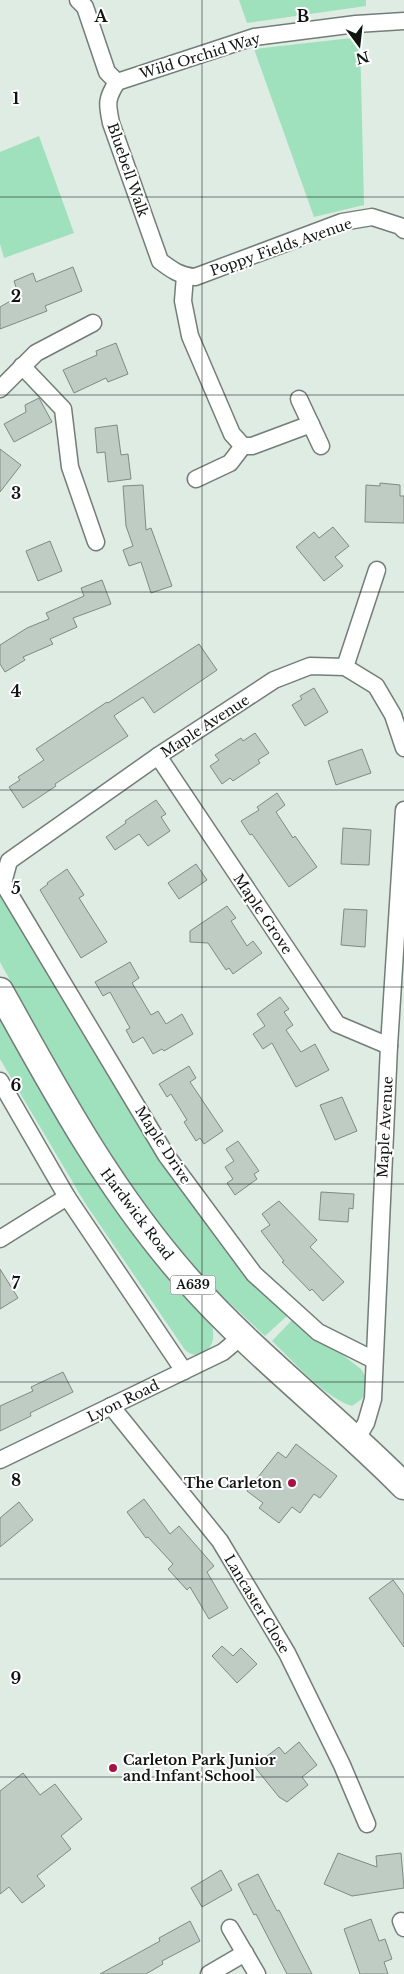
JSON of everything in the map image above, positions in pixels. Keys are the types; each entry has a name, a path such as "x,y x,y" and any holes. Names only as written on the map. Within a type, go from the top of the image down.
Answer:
{"main road":[{"name":"Hardwick Road","path":"0,990 79,1132 106,1175 141,1223 187,1279 242,1336 404,1486"}],"street":[{"path":"78,0 85,7 107,72 117,82"},
{"name":"Wild Orchid Way","path":"117,82 254,37 356,24 404,21"},
{"name":"Bluebell Walk","path":"117,82 109,94 107,106 111,123 160,261 176,273 185,276"},
{"name":"Poppy Fields Avenue","path":"185,276 195,277 342,222 372,217 400,226 404,230"},
{"path":"185,276 183,301 190,336 232,434 242,446"},
{"path":"0,389 22,366 46,347 93,323"},
{"path":"22,366 63,409 70,467 96,542"},
{"path":"299,399 321,446"},
{"path":"242,446 252,446 311,424"},
{"path":"196,479 230,463 242,446"},
{"path":"377,570 345,666 376,686 393,715 404,748"},
{"name":"Maple Avenue","path":"3,883 9,861 158,756 274,680 310,666 345,666"},
{"name":"Maple Grove","path":"158,756 337,1024 389,1046"},
{"name":"Maple Avenue","path":"356,1440 370,1413 373,1399 389,1046 404,810"},
{"name":"Maple Drive","path":"3,883 166,1155 254,1274 318,1332 374,1360"},
{"path":"0,1081 67,1197 184,1371"},
{"path":"0,1239 67,1197"},
{"name":"Lyon Road","path":"0,1460 223,1352 242,1336"},
{"name":"Lancaster Close","path":"111,1406 220,1541 287,1653 342,1765 367,1824"},
{"path":"230,1928 257,1974"},
{"path":"209,1974 245,1953"}],"green space":[{"path":"239,0 366,0 366,6 247,23"},
{"path":"360,37 364,205 314,217 254,49"},
{"path":"39,136 74,233 4,258 0,244 0,152"},
{"path":"0,893 229,1249 287,1316 265,1336 205,1280 136,1196 74,1096 0,962"},
{"path":"0,1016 212,1322 212,1344 202,1354 193,1354 185,1350 85,1203 0,1059"},
{"path":"294,1318 361,1369 367,1381 367,1390 358,1402 352,1406 331,1395 310,1378 272,1341"}],"building":[{"path":"73,267 82,291 45,306 47,311 0,329 0,307 19,296 14,281 33,273 36,282"},
{"path":"116,343 128,374 108,382 106,378 74,393 63,370 97,355 96,351"},
{"path":"39,398 52,422 14,442 4,424 26,412 25,405"},
{"path":"117,425 121,455 128,454 131,479 108,482 105,452 97,453 95,428"},
{"path":"0,449 21,465 0,492"},
{"path":"380,483 400,485 400,496 404,496 404,523 365,522 366,485 380,486"},
{"path":"143,485 146,530 151,528 172,586 151,593 141,562 129,566 123,550 133,546 126,526 123,486"},
{"path":"333,527 349,546 335,557 343,566 324,581 296,547 314,532 319,538"},
{"path":"50,541 62,571 38,581 26,551"},
{"path":"102,580 111,604 73,618 77,627 50,639 53,644 23,657 25,660 5,672 0,664 0,645 27,628 49,619 46,613 84,596 81,588"},
{"path":"199,644 217,670 154,713 143,697 115,715 128,736 55,784 56,786 23,808 9,787 20,780 18,777 44,760 36,749"},
{"path":"314,688 328,712 305,726 292,705 302,699 300,696"},
{"path":"255,733 269,753 258,760 260,763 233,781 230,778 222,784 210,766 219,760 215,755 241,738 243,741"},
{"path":"362,749 371,773 336,785 328,761"},
{"path":"277,793 285,805 276,812 293,838 295,836 317,867 289,887 241,821 259,810 257,807"},
{"path":"156,800 166,814 161,817 170,831 148,846 139,834 115,850 106,837 126,823 125,821"},
{"path":"343,828 371,830 369,865 341,864"},
{"path":"196,864 207,880 179,899 168,883"},
{"path":"67,869 84,895 79,898 107,942 81,958 40,890"},
{"path":"227,906 236,918 231,921 247,946 253,941 262,953 233,974 229,968 226,970 208,943 190,942 190,931"},
{"path":"344,909 367,910 365,947 341,945"},
{"path":"130,962 139,978 132,983 151,1015 158,1011 166,1024 182,1014 193,1034 164,1051 162,1049 153,1054 143,1037 133,1043 126,1030 130,1028 110,992 103,996 95,982"},
{"path":"280,997 289,1009 284,1012 293,1025 286,1030 301,1052 315,1044 329,1070 296,1087 272,1043 263,1049 253,1034 265,1026 257,1014"},
{"path":"189,1066 196,1078 190,1082 223,1131 204,1144 200,1138 196,1141 184,1122 187,1120 171,1094 167,1097 159,1084"},
{"path":"342,1097 357,1131 335,1140 320,1105"},
{"path":"238,1141 259,1171 254,1174 257,1179 235,1195 227,1183 233,1179 225,1167 234,1161 226,1149"},
{"path":"321,1192 354,1194 353,1209 349,1208 348,1222 319,1220"},
{"path":"279,1201 317,1240 310,1247 344,1282 323,1301 312,1289 310,1291 282,1262 284,1261 261,1231 270,1225 262,1214"},
{"path":"0,1269 18,1298 0,1309"},
{"path":"63,1372 73,1392 30,1413 31,1416 0,1431 0,1406 33,1391 31,1387"},
{"name":"The Carleton","path":"296,1444 337,1476 320,1498 314,1494 300,1513 292,1507 279,1523 259,1508 263,1503 247,1491 278,1452 286,1458"},
{"path":"144,1499 170,1534 179,1526 214,1566 207,1572 228,1608 209,1619 190,1587 187,1590 168,1569 173,1564 148,1537 146,1538 127,1512"},
{"path":"19,1502 33,1520 0,1547 0,1518"},
{"path":"393,1580 404,1595 404,1647 369,1598"},
{"path":"222,1646 233,1656 241,1648 257,1664 237,1683 212,1656"},
{"path":"299,1742 317,1765 302,1777 308,1785 287,1802 279,1797 254,1766 279,1747 285,1754"},
{"path":"23,1773 40,1795 55,1784 82,1819 61,1836 71,1849 37,1876 45,1886 22,1903 9,1887 0,1894 0,1791"},
{"path":"338,1853 377,1867 376,1856 401,1853 404,1888 352,1896 324,1884"},
{"path":"221,1870 232,1890 202,1907 191,1888"},
{"path":"258,1874 312,1974 287,1974 256,1914 254,1915 238,1884"},
{"path":"371,1919 379,1941 385,1939 392,1959 384,1962 388,1974 360,1974 344,1929"},
{"path":"190,1921 200,1941 162,1961 163,1964 146,1974 100,1974 160,1941 159,1938"}],"place":[{"name":"The Carleton","path":"292,1483"},
{"name":"Carleton Park Junior and Infant School","path":"113,1768"}]}
